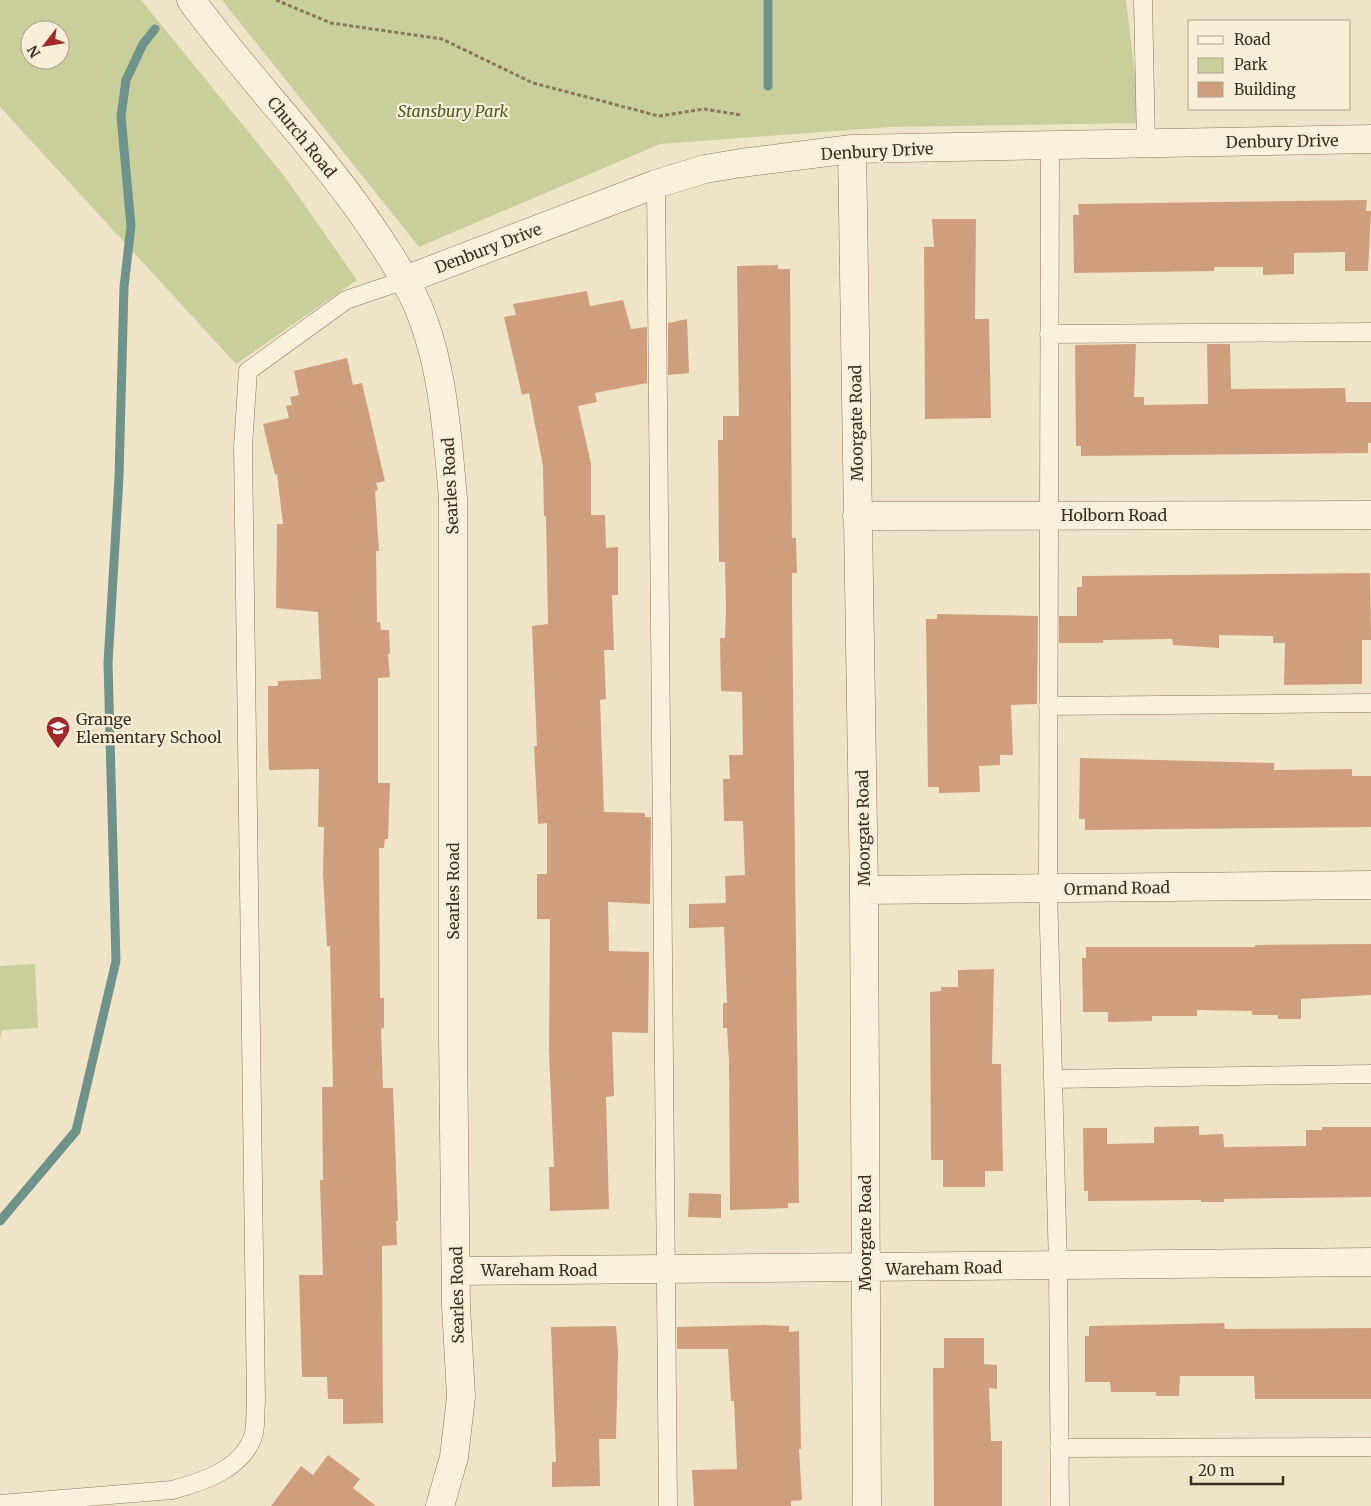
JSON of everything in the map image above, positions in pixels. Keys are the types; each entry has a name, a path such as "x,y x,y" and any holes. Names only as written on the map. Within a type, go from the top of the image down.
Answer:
{"street":[{"name":"Church Road","path":"190,0 351,195 405,280"},
{"name":"Denbury Drive","path":"405,280 656,184 705,169 741,163 852,150 1371,139"},
{"name":"Moorgate Road","path":"852,150 864,890 867,1506"},
{"name":"Searles Road","path":"405,280 417,303 435,360 447,431 453,498 453,1038 456,1306 461,1397 454,1458 440,1506"},
{"name":"Holborn Road","path":"857,516 1371,515"},
{"name":"Ormand Road","path":"864,890 1371,885"},
{"name":"Wareham Road","path":"456,1271 866,1269 1371,1262"}],"lane":[{"path":"1142,0 1146,144"},
{"path":"1050,146 1048,888 1058,1266 1060,1506"},
{"path":"656,184 668,1506"},
{"path":"0,1504 172,1490 194,1484 213,1477 227,1468 242,1454 254,1434 256,1402 243,447 248,371 346,300 405,280"},
{"path":"1049,334 1371,332"},
{"path":"1048,706 1371,703"},
{"path":"1054,1079 1371,1074"},
{"path":"1059,1448 1371,1448"}],"path":[{"path":"276,0 331,23 442,39 533,83 660,116 704,109 741,115"}],"green space":[{"path":"0,0 141,0 285,177 357,280 236,364 0,107"},
{"name":"Stansbury Park","path":"222,0 1126,0 1141,123 890,127 660,144 419,247"},
{"path":"35,964 38,1028 2,1030 0,1039 0,966"}],"building":[{"path":"1367,200 1366,211 1371,211 1368,271 1345,271 1345,252 1294,253 1294,274 1263,275 1263,267 1214,267 1214,271 1074,273 1073,215 1079,215 1078,204"},
{"path":"932,219 976,219 975,319 989,319 991,418 925,419 924,247 934,247"},
{"path":"778,265 778,269 790,269 792,538 796,538 797,573 792,573 792,602 799,1203 788,1203 788,1208 730,1210 729,1061 727,1028 723,1028 723,1003 727,1003 724,927 689,928 689,904 726,903 725,876 745,875 743,821 724,821 723,779 730,779 729,755 743,755 742,692 721,691 720,638 725,638 726,610 725,562 719,562 718,440 723,440 723,416 739,416 737,266"},
{"path":"587,291 590,306 623,300 631,329 647,327 647,383 595,393 597,402 578,406 591,464 591,515 605,515 606,548 618,547 618,595 612,595 614,650 604,650 606,699 600,700 604,812 645,813 645,817 651,817 650,904 608,902 609,951 649,952 648,1033 612,1032 614,1096 606,1097 609,1209 550,1211 549,1167 554,1167 549,1051 550,919 537,919 537,874 547,874 547,823 538,824 534,746 537,746 532,626 548,624 546,516 544,516 543,466 529,393 522,395 504,317 516,315 513,304"},
{"path":"687,319 689,373 668,375 668,323"},
{"path":"1136,344 1134,397 1144,397 1144,405 1208,404 1207,344 1230,344 1231,389 1345,388 1346,402 1371,402 1371,443 1368,443 1368,453 1081,456 1081,446 1076,446 1075,345"},
{"path":"347,358 353,385 362,383 385,481 376,483 378,490 375,491 379,551 376,551 377,622 380,622 381,630 389,630 390,654 388,654 390,677 378,678 378,783 390,783 388,839 385,839 384,848 379,848 380,998 384,998 384,1028 381,1029 383,1088 393,1088 398,1221 396,1221 397,1245 382,1246 383,1423 343,1424 343,1399 328,1399 327,1377 302,1377 299,1275 323,1275 320,1180 323,1180 322,1087 333,1087 330,946 327,946 323,873 324,827 318,827 319,769 269,770 268,742 268,686 278,686 278,681 321,679 318,612 276,608 277,524 283,524 277,474 275,475 263,424 289,418 286,406 292,405 290,397 299,395 294,371"},
{"path":"1370,573 1371,640 1362,640 1362,684 1284,685 1285,643 1273,643 1273,636 1219,635 1219,648 1173,645 1172,639 1103,640 1103,643 1059,643 1059,616 1077,616 1077,587 1082,587 1082,576"},
{"path":"937,614 1038,616 1037,704 1011,705 1013,755 1000,755 1000,765 979,766 980,792 939,793 939,787 928,787 926,619 937,619"},
{"path":"1080,758 1274,763 1274,770 1352,769 1352,776 1371,776 1371,827 1085,830 1085,819 1079,819"},
{"path":"1371,944 1371,995 1301,999 1301,1019 1278,1019 1278,1015 1252,1015 1252,1011 1197,1010 1197,1016 1152,1016 1152,1021 1108,1022 1108,1012 1083,1012 1082,958 1086,958 1086,947 1255,947 1255,945"},
{"path":"994,969 992,1064 1001,1064 1003,1171 985,1171 985,1187 943,1187 943,1160 931,1160 930,992 941,991 941,987 958,987 958,970"},
{"path":"1199,1126 1199,1135 1223,1134 1224,1147 1306,1146 1306,1130 1322,1130 1322,1127 1371,1127 1371,1197 1224,1199 1224,1202 1201,1202 1201,1200 1088,1201 1088,1191 1084,1191 1083,1128 1107,1128 1107,1144 1154,1143 1154,1127"},
{"path":"689,1193 721,1194 721,1218 688,1217"},
{"path":"1224,1323 1225,1329 1371,1328 1371,1399 1255,1399 1254,1376 1180,1376 1179,1396 1156,1396 1156,1392 1111,1392 1110,1382 1085,1382 1085,1336 1089,1336 1089,1326"},
{"path":"616,1326 618,1351 616,1439 599,1439 600,1486 552,1487 552,1462 556,1462 551,1327"},
{"path":"789,1326 789,1332 799,1331 801,1449 799,1449 802,1500 791,1501 791,1506 694,1506 692,1470 737,1469 734,1401 731,1401 728,1349 677,1349 677,1327"},
{"path":"944,1338 984,1338 984,1364 997,1365 997,1389 989,1388 991,1441 1002,1441 1002,1506 934,1506 933,1368 944,1368"},
{"path":"328,1455 360,1479 353,1488 376,1506 271,1506 301,1466 313,1475"}],"waterway":[{"path":"768,0 768,86"},
{"path":"0,1221 76,1131 116,961 108,663 119,477 124,287 131,226 121,116 126,80 143,44 155,29"}],"place":[{"name":"Grange Elementary School","path":"58,749"}]}
